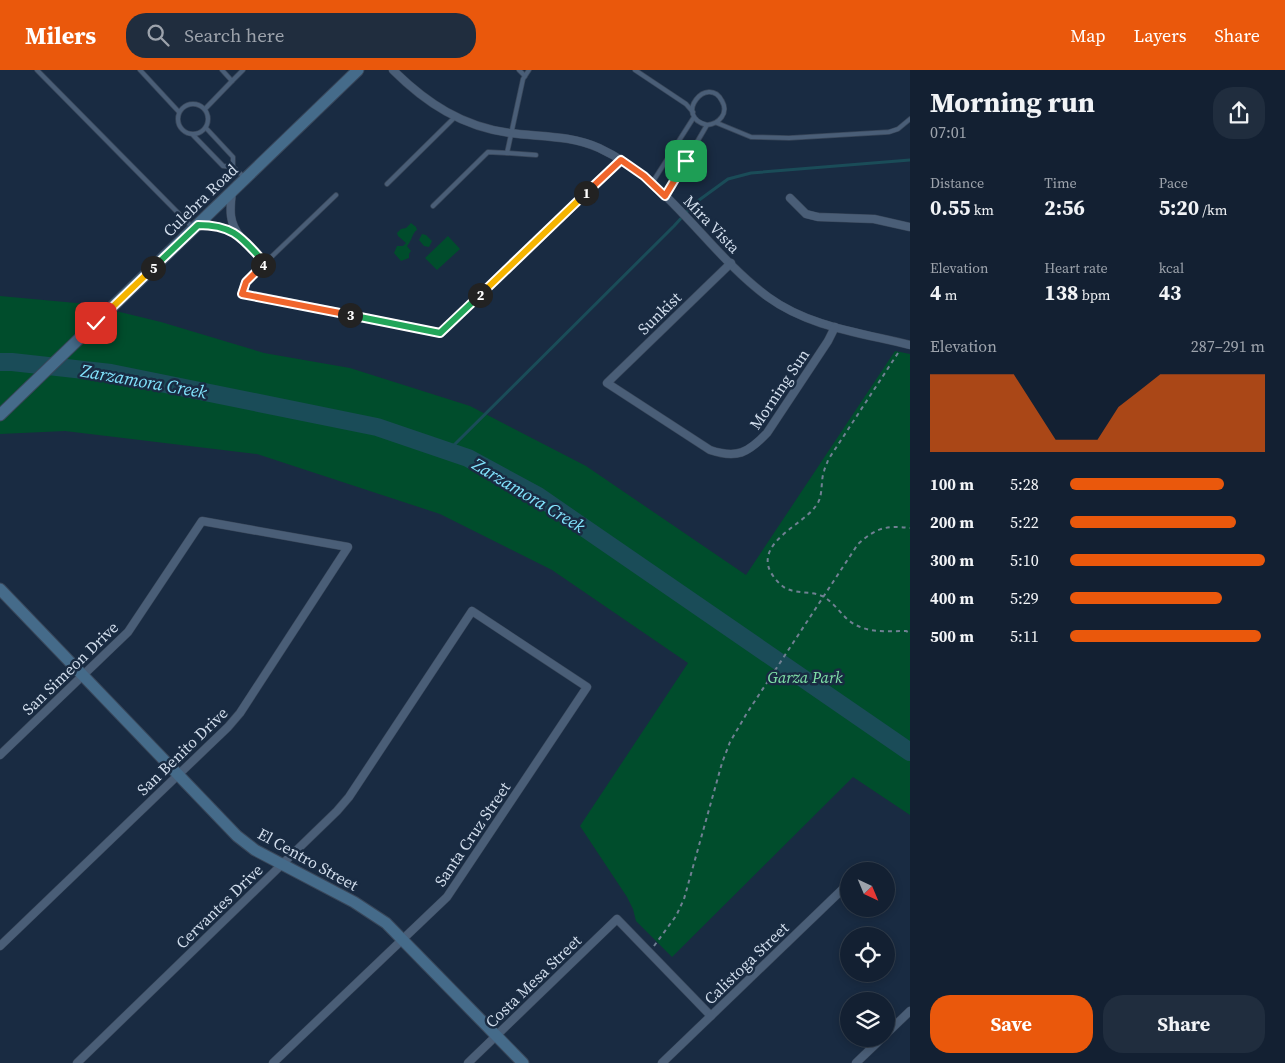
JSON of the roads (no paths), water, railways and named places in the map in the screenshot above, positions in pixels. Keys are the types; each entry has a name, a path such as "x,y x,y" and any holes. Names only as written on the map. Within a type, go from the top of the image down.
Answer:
{"street":[{"name":"Culebra Road","path":"0,414 357,70"},
{"name":"Mira Vista","path":"393,70 425,99 455,117 474,125 511,133 551,136 579,141 596,147 621,160 652,183 755,286 783,307 817,322 910,345"},
{"path":"232,192 231,215 239,235 265,263 246,282 242,294 440,333 621,160"},
{"path":"790,198 806,214 818,217 874,219 910,227"},
{"path":"195,227 221,227 239,235"},
{"name":"Sunkist","path":"607,383 731,263"},
{"name":"Morning Sun","path":"607,383 710,450 724,455 736,455 747,451 757,444 767,433 828,342 835,327"},
{"name":"San Simeon Drive","path":"0,755 128,632 202,521 348,548"},
{"name":"San Benito Drive","path":"0,946 228,727 240,713 348,548"},
{"name":"El Centro Street","path":"0,589 247,845 281,865 354,902 386,923 522,1063"},
{"name":"Cervantes Drive","path":"77,1063 337,811 349,796 472,611 587,687"},
{"name":"Santa Cruz Street","path":"273,1063 447,897 587,687"},
{"name":"Calistoga Street","path":"662,1063 840,892"},
{"name":"Costa Mesa Street","path":"468,1063 617,919 711,1016"},
{"path":"895,1025 910,1011"},
{"path":"856,1063 873,1047"}],"lane":[{"path":"38,70 195,227"},
{"path":"140,70 179,112"},
{"path":"222,70 232,81"},
{"path":"205,109 243,70"},
{"path":"519,70 525,76"},
{"path":"507,153 522,79 529,70"},
{"path":"635,70 686,104 702,124 717,123 750,137 790,138 889,132 898,129 910,119"},
{"path":"652,183 694,115 694,102 701,94 712,93 721,98 724,114 717,123"},
{"path":"193,135 206,128 208,118 205,109 197,104 191,104 182,108 179,112 178,122 180,127 188,134 193,135 223,166 234,167"},
{"path":"387,184 455,117"},
{"path":"665,196 707,125"},
{"path":"206,128 233,157 234,167 245,179"},
{"path":"433,206 488,152 536,155"},
{"path":"265,263 336,195"}],"waterway":[{"path":"448,451 695,203 728,179 751,173 910,160"},
{"name":"Zarzamora Creek","path":"0,362 111,373 377,427 468,458 538,496 910,752"}],"park label":[{"name":"Garza Park","path":"805,677"}]}
